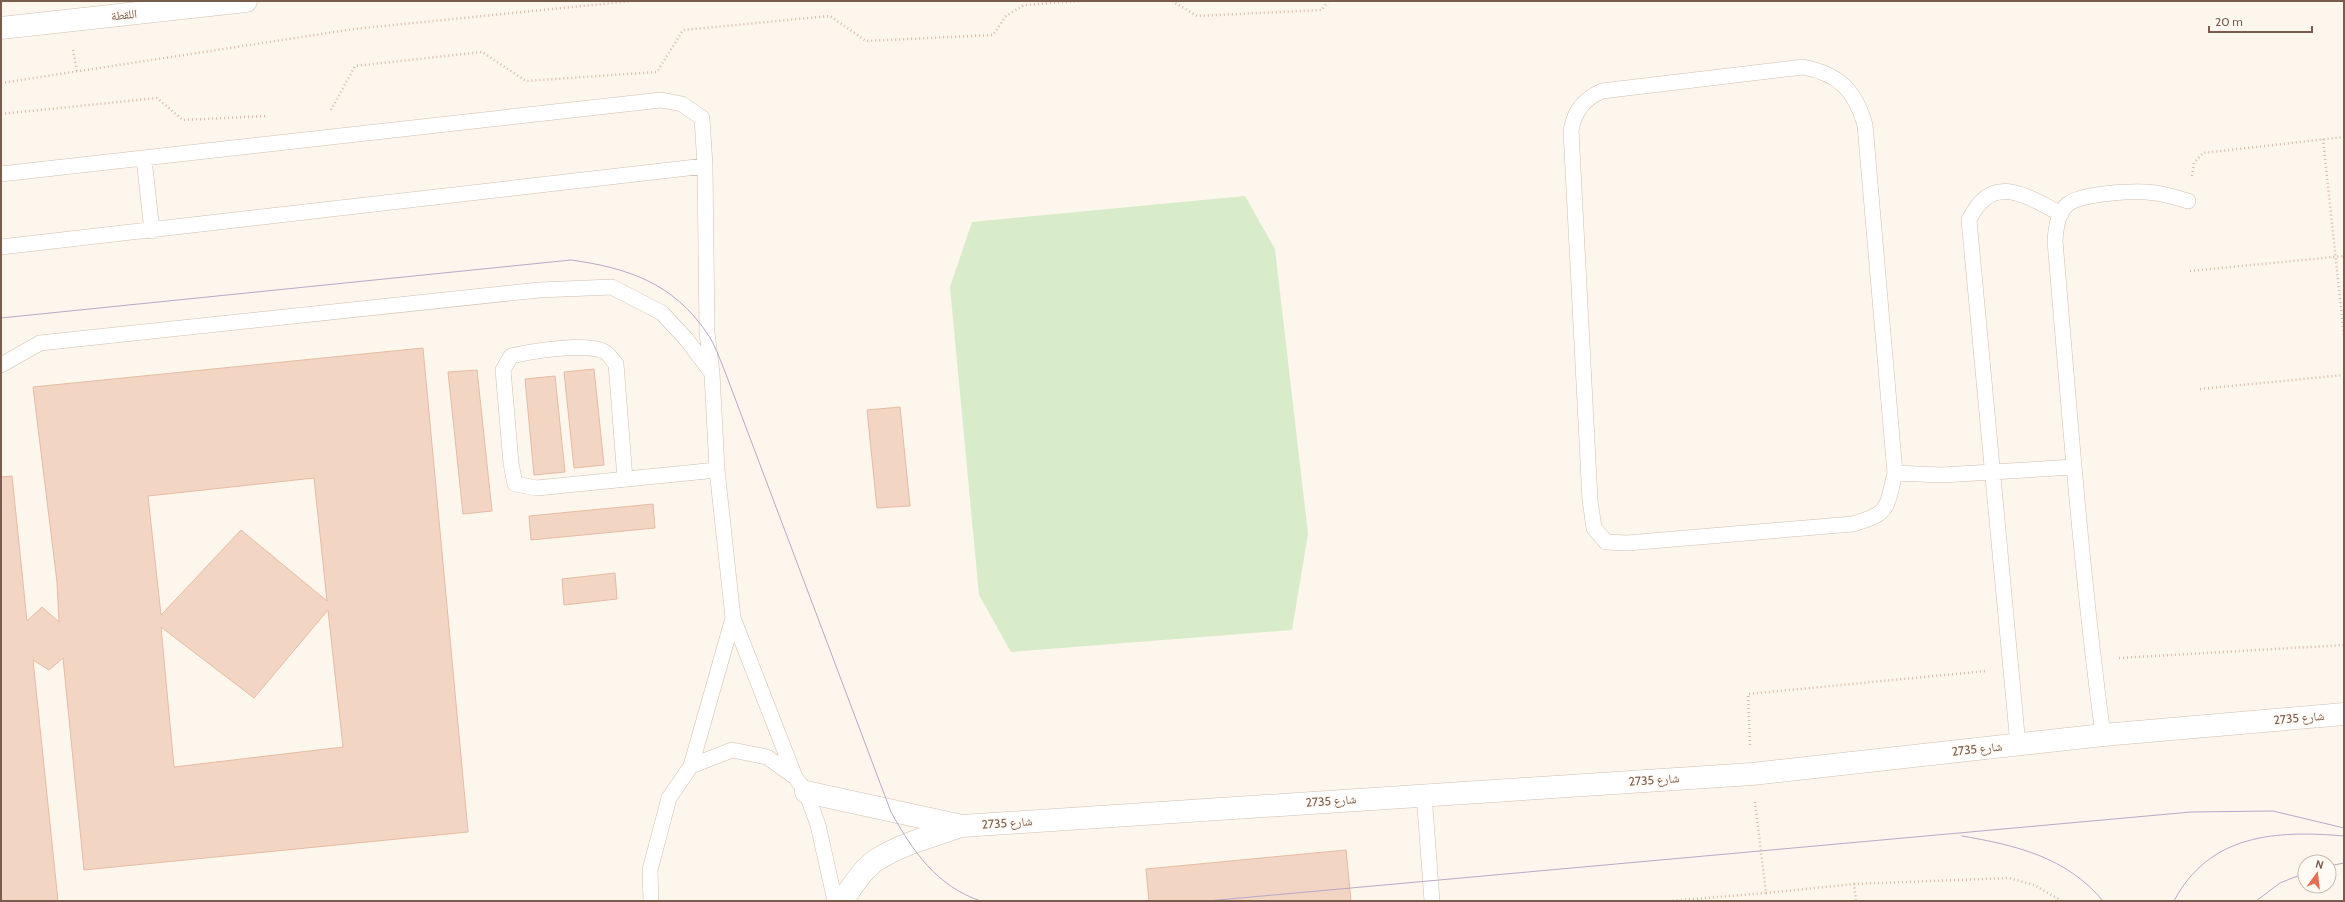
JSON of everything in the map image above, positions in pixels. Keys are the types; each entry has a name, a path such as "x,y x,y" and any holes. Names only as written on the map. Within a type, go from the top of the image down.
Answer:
{"street":[{"name":"اللقطة","path":"1,28 246,1"},
{"name":"شارع 2735","path":"842,901 858,879 877,859 909,844 962,826 1424,794 1752,774 2103,735 2344,714"},
{"name":"شارع 2735","path":"801,785 962,826"}],"lane":[{"path":"1803,67 1821,70 1837,79 1851,92 1860,108 1865,125 1895,474 1887,507 1876,517 1854,524 1627,543 1606,542 1594,528 1590,500 1571,130 1573,117 1579,107 1590,97 1602,91 1803,67"},
{"path":"1,174 661,100 682,104 702,118 705,166 707,333 712,373 717,470 733,618 818,825 835,901"},
{"path":"144,159 152,231"},
{"path":"1,247 152,231 705,166"},
{"path":"2018,745 1969,220 1976,205 1991,194 2008,191 2025,195 2061,214"},
{"path":"2103,735 2093,659 2074,467 2055,241 2056,226 2061,214 2068,204 2082,198 2132,192 2156,193 2188,201"},
{"path":"1,365 40,343 539,290 612,287 662,314 687,340 712,373"},
{"path":"625,479 616,364 606,352 592,347 528,352 511,356 503,370 511,463 515,484 537,488 717,470"},
{"path":"1895,474 1942,475 2074,467"},
{"path":"651,901 650,870 669,798 691,766 733,618"},
{"path":"691,766 732,750 767,757 801,785"},
{"path":"1424,794 1432,901"}],"path":[{"path":"1,83 354,29 632,1"},
{"path":"329,113 355,66 482,52 526,81 657,72 683,30 830,16 866,41 993,35 1006,16 1024,5 1080,1"},
{"path":"1172,1 1197,16 1322,10 1328,1"},
{"path":"1,114 157,98 183,120 275,116"},
{"path":"2188,201 2194,163 2203,153 2344,137"},
{"path":"2323,139 2344,336"},
{"path":"2190,271 2344,256"},
{"path":"2200,389 2344,375"},
{"path":"2093,659 2344,645"},
{"path":"1766,893 1759,851 1752,774 1748,694 2012,668"},
{"path":"1669,901 1854,884 2009,878 2034,884 2062,901"},
{"path":"1854,884 1856,901"}],"green space":[{"path":"1245,196 1275,249 1308,534 1292,630 1011,652 979,595 950,287 972,222"}],"building":[{"path":"423,348 468,832 84,870 63,658 49,670 33,660 58,901 1,901 1,477 12,476 27,621 42,607 59,622 57,582 33,387","holes":["314,478 327,601 241,530 161,615 148,496","328,610 343,747 174,767 161,627 254,698"]},
{"path":"594,369 604,465 574,468 564,372"},
{"path":"477,370 492,511 463,514 448,372"},
{"path":"555,376 565,472 534,475 525,379"},
{"path":"900,407 910,506 877,508 867,410"},
{"path":"653,504 655,528 531,540 529,516"},
{"path":"615,573 617,599 564,605 562,579"},
{"path":"1346,850 1351,901 1149,901 1146,869"}],"tram line":[{"path":"1,318 571,260 592,263 630,273 664,290 694,316 707,333 716,350 891,812 908,840 927,866 951,887 965,895 981,901"},
{"path":"1207,901 2191,812 2273,811 2344,828"},
{"path":"2174,901 2189,879 2206,862 2225,849 2247,841 2270,836 2294,834 2344,836"},
{"path":"1962,836 2020,849 2057,863 2089,886 2103,901"},
{"path":"2337,864 2344,863"},
{"path":"2256,901 2280,883 2297,876"}]}
